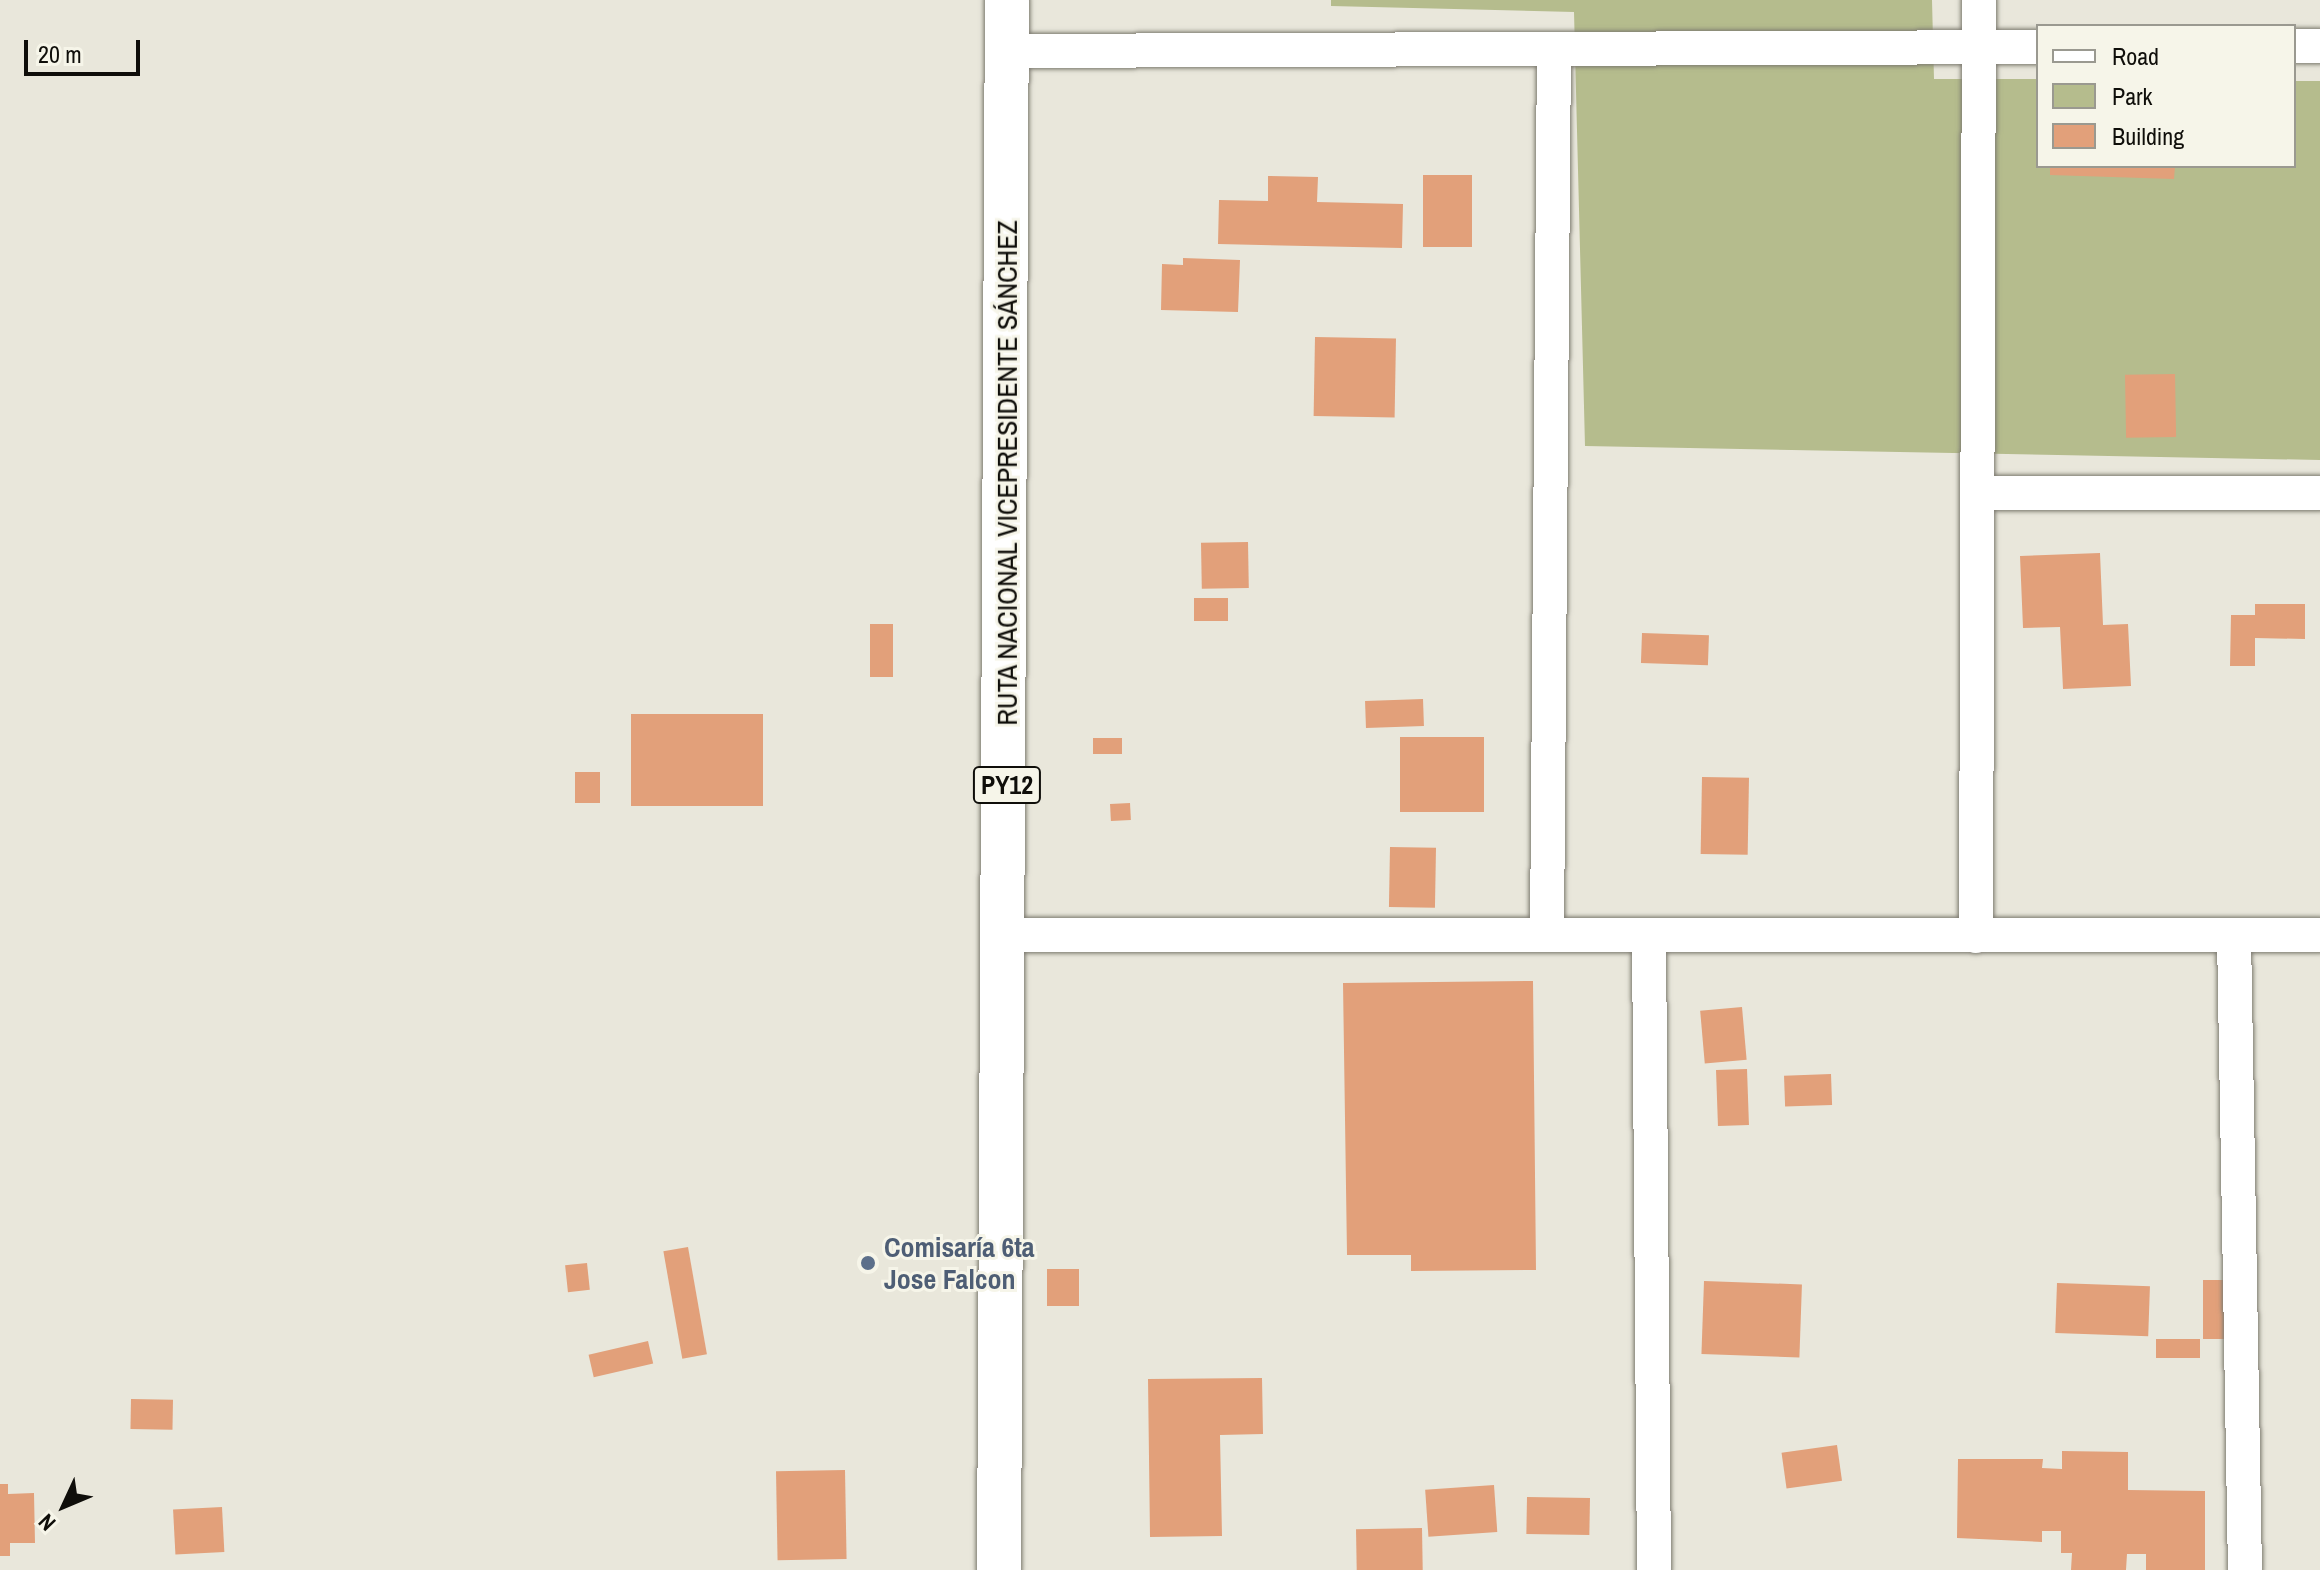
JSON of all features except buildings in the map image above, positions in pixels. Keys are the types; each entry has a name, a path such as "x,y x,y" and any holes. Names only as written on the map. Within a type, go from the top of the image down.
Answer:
{"highway":[{"name":"RUTA NACIONAL VICEPRESIDENTE SÁNCHEZ","path":"999,1570 1007,935 1007,0"}],"street":[{"path":"1976,936 1979,0"},
{"path":"2296,46 2320,46"},
{"path":"1007,51 2036,47"},
{"path":"1547,935 1554,50"},
{"path":"1977,493 2320,493"},
{"path":"1007,935 2320,935"},
{"path":"2234,935 2245,1570"},
{"path":"1649,937 1654,1570"}],"green space":[{"path":"1331,0 1932,0 1934,79 2036,79 2036,168 2296,168 2296,81 2320,81 2320,460 1585,446 1574,12 1331,6"}],"place":[{"name":"Comisaría 6ta Jose Falcon","path":"868,1263"}]}
